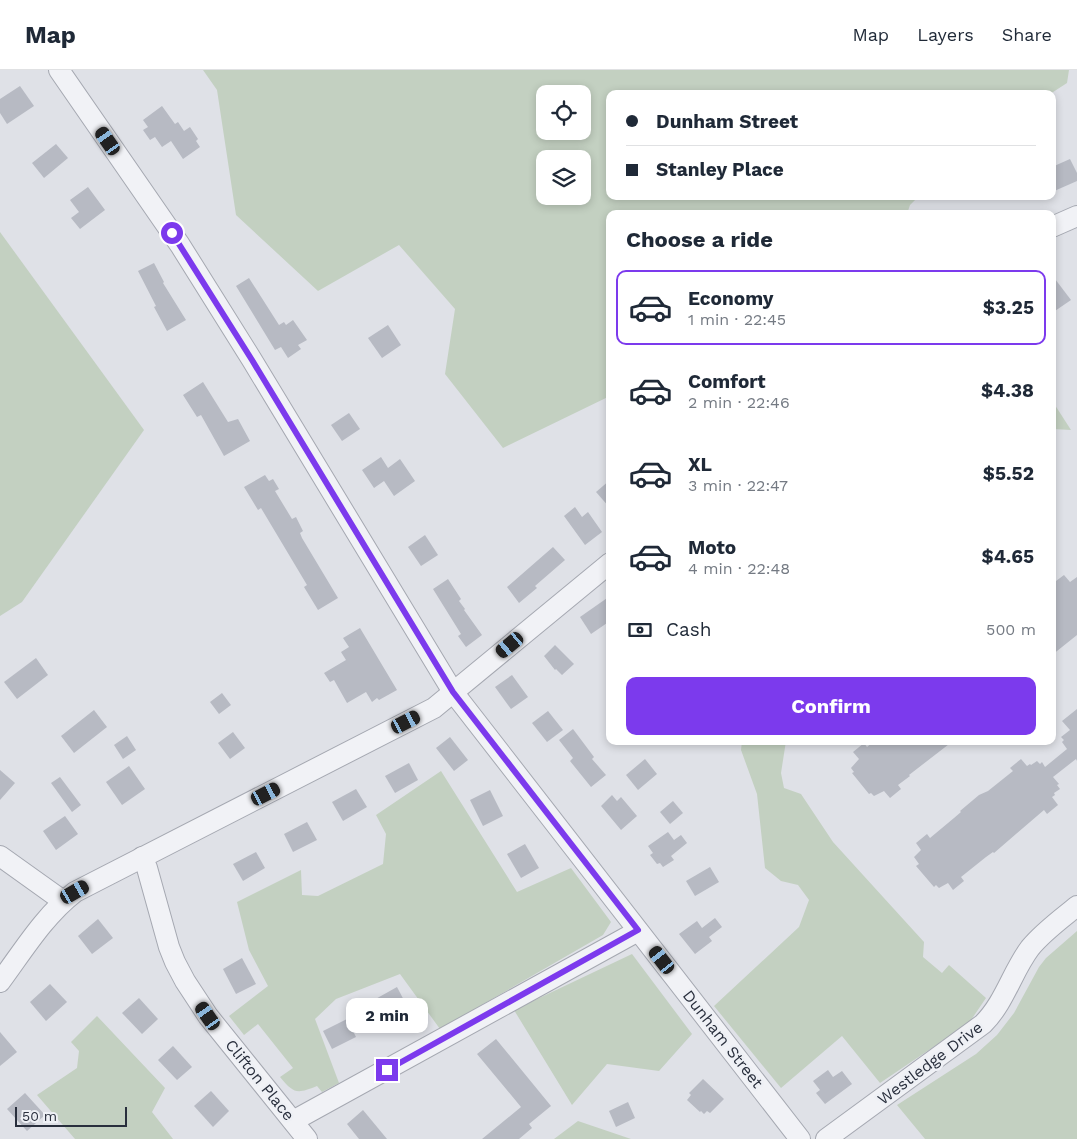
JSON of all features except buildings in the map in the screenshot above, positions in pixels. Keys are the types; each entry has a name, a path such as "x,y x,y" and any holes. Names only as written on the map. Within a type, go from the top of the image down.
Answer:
{"street":[{"name":"Dunham Street","path":"59,70 157,210 190,261 453,692 800,1139"},
{"path":"1056,225 1077,216"},
{"path":"0,982 63,901 90,883 440,704 606,565"},
{"path":"0,856 63,901"},
{"name":"Clifton Place","path":"142,857 147,868 169,947 185,981 208,1016 307,1139"},
{"name":"Westledge Drive","path":"826,1139 983,1024 998,1008 1030,948 1077,906"},
{"path":"293,1121 638,930"}],"green space":[{"path":"203,70 1069,70 1067,83 1056,90 606,90 606,200 915,200 908,210 606,210 606,398 503,448 445,374 455,309 399,245 318,291 236,215 217,90"},
{"path":"0,232 144,430 22,602 0,616"},
{"path":"1056,407 1071,430 1056,429"},
{"path":"742,745 785,745 781,773 784,788 801,794 833,842 924,942 923,957 942,973 949,965 986,998 969,1023 880,1083 842,1036 781,1088 714,1006 799,927 809,900 798,885 781,881 765,868 757,794 741,750"},
{"path":"441,771 517,892 571,868 611,922 603,935 440,1029 400,974 336,999 315,1019 339,1083 322,1092 317,1086 296,1091 289,1087 280,1077 293,1068 258,1024 244,1035 229,1016 268,986 249,950 237,902 301,870 302,895 318,896 383,864 386,834 376,815"},
{"path":"1077,931 1077,1139 925,1139 897,1105 976,1054 997,1035 1014,1013 1039,967 1046,958"},
{"path":"632,954 692,1034 659,1071 607,1064 572,1105 514,1010"},
{"path":"97,1016 165,1088 152,1112 173,1139 75,1139 37,1095 77,1068 79,1051 71,1042"},
{"path":"578,1121 631,1139 554,1139"}],"route":[{"path":"172,233 252,360 453,692 638,930 387,1070"}]}
